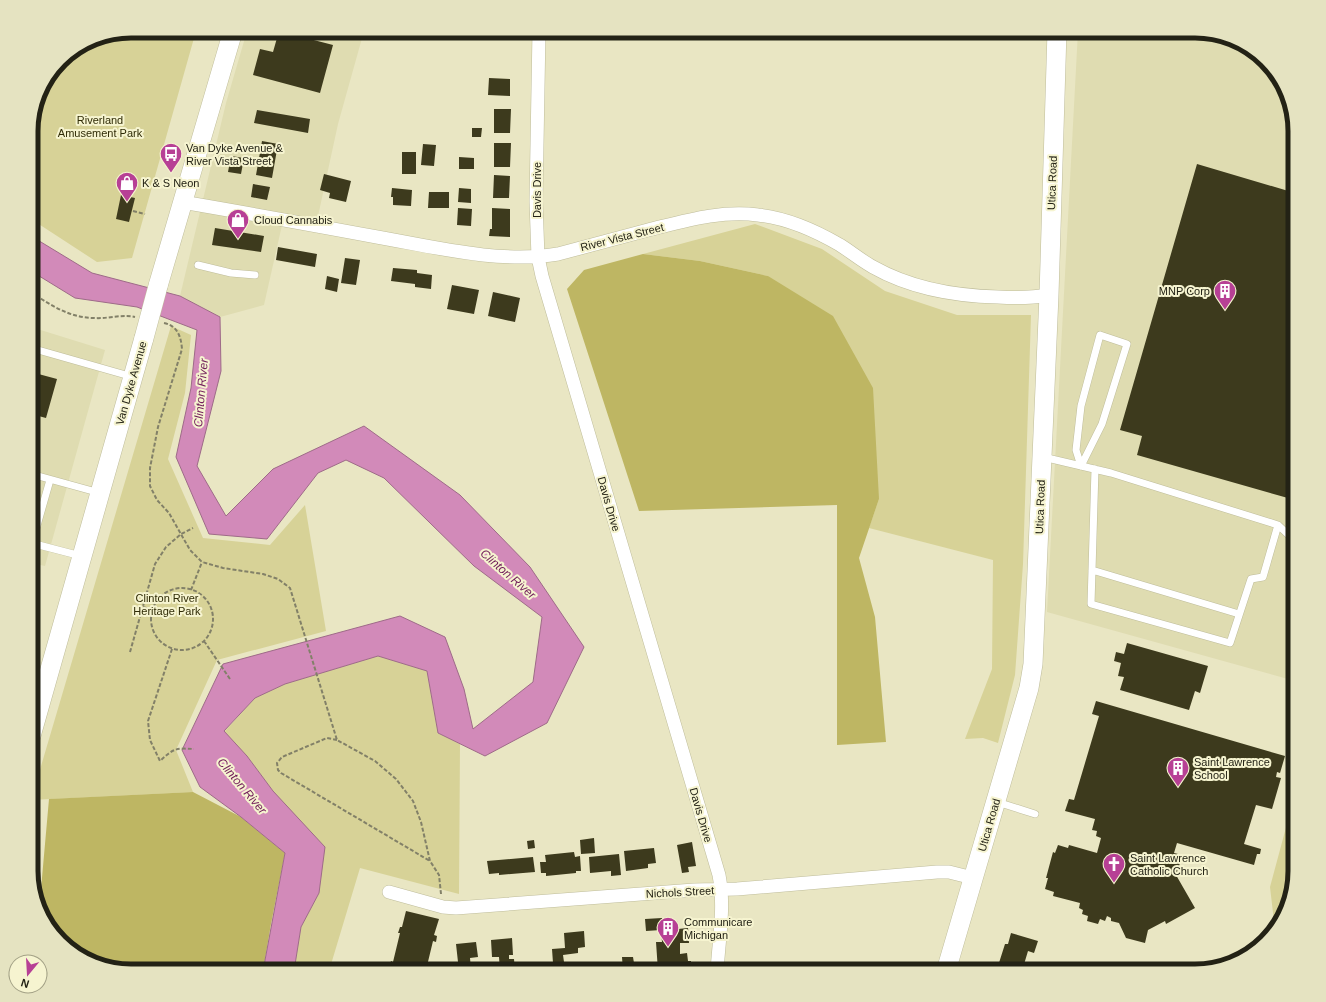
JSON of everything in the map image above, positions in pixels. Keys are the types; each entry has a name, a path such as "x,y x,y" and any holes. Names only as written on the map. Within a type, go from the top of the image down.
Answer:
{"street":[{"name":"Van Dyke Avenue","path":"38,711 158,286 230,38"},
{"name":"Davis Drive","path":"539,38 536,201 538,257 542,276 719,875 722,889 722,905 718,964"},
{"name":"Utica Road","path":"948,964 1032,676 1035,645 1049,295 1057,38"},
{"name":"River Vista Street","path":"182,202 435,247 519,258 558,254 692,219 719,215 760,215 795,224 814,232 840,245 872,266 903,282 942,293 980,297 1031,298 1049,295"},
{"name":"Nichols Street","path":"389,892 443,907 456,908 694,890 744,888 937,872 949,872 973,878"}],"lane":[{"path":"198,265 231,273 255,275"},
{"path":"1100,335 1127,344 1102,424 1080,466 1076,450 1081,406 1100,335"},
{"path":"38,350 133,377"},
{"path":"1042,457 1111,473 1278,525 1288,534"},
{"path":"1095,470 1091,604 1230,643 1251,579 1263,577 1278,525"},
{"path":"38,476 100,494"},
{"path":"38,522 50,480"},
{"path":"38,545 82,556"},
{"path":"1092,570 1239,614"},
{"path":"996,802 1035,814"}],"path":[{"path":"133,211 145,214"},
{"path":"38,297 55,308 75,315 93,318 128,316 141,318"},
{"path":"161,323 168,324 175,329 181,338 182,349 158,427 150,468 150,486 157,500 169,513 190,550 202,562 223,568 263,574 278,579 290,588 337,740"},
{"path":"130,652 155,564 166,547 181,534 193,528"},
{"path":"191,590 202,562"},
{"path":"182,588 201,594 208,602 212,612 213,622 210,632 204,641 197,646 180,650 163,644 157,637 152,628 150,619 152,610 156,601 163,594 182,588"},
{"path":"143,607 152,610"},
{"path":"204,641 230,679"},
{"path":"172,648 148,721 150,740 160,761 171,751 194,749"},
{"path":"430,861 281,773 278,770 278,760 327,738 337,740 375,761 396,779 412,801 421,822 430,861 439,875 442,898"}],"shaded area":[{"path":"245,38 362,38 338,124 315,230 282,225 264,305 220,317 180,296 226,103"},
{"name":"MNP Corp","path":"1078,38 1195,38 1219,41 1242,50 1261,65 1269,74 1276,84 1283,101 1288,125 1288,679 1047,612"},
{"path":"643,254 700,261 768,276 833,316 873,388 879,499 859,558 875,617 886,742 837,745 837,505 639,511 567,289 584,270"},
{"path":"38,329 105,350 45,566 38,564"},
{"path":"193,792 241,817 285,853 264,964 119,963 101,959 74,945 54,923 45,907 41,895 40,890 49,799"}],"green space":[{"name":"Riverland Amusement Park","path":"125,38 194,38 132,258 97,262 38,224 38,125 45,95 50,84 65,65 79,54 95,45"},
{"path":"755,224 822,249 885,291 957,315 1031,315 1023,564 1015,675 998,743 983,738 965,739 992,669 993,560 869,528 879,499 768,276 700,261 643,254"},
{"name":"Clinton River Heritage Park","path":"171,326 191,335 185,393 168,459 203,538 270,545 305,505 326,631 217,660 176,750 193,792 38,800 38,776"},
{"path":"378,656 427,671 438,733 460,744 459,894 360,868 331,964 295,964 301,927 319,893 273,791 247,756 224,732 255,698 285,684"},
{"path":"1288,820 1288,877 1283,901 1274,921 1270,887"}],"water":[{"name":"Clinton River","path":"38,240 92,273 180,296 220,317 221,371 197,466 226,516 273,469 364,426 460,495 530,567 584,647 547,723 485,756 438,733 427,671 378,656 285,684 255,698 224,731 247,756 273,791 325,847 319,893 301,927 295,964 264,964 285,853 241,817 200,787 182,750 223,664 400,616 445,637 464,689 473,729 533,682 542,617 474,566 384,478 346,460 318,473 267,539 209,534 176,457 191,388 197,330 137,307 75,298 38,275"}],"building":[{"path":"277,38 306,38 333,45 320,93 253,75 260,49 273,52"},
{"path":"489,78 510,79 510,96 488,95"},
{"path":"494,109 511,109 510,133 494,133"},
{"path":"257,110 310,119 308,133 254,123"},
{"path":"472,128 482,128 481,137 472,137"},
{"path":"262,141 278,144 272,178 256,175"},
{"path":"494,143 511,143 510,167 494,167"},
{"path":"423,144 436,145 434,166 421,165"},
{"path":"402,152 416,152 416,174 402,174"},
{"path":"231,156 244,158 241,174 228,172"},
{"path":"459,157 474,158 474,169 459,169"},
{"name":"MNP Corp","path":"1197,164 1288,191 1288,498 1137,455 1142,436 1120,430"},
{"path":"324,174 351,181 346,202 329,198 330,193 320,190"},
{"path":"494,175 510,176 509,198 493,198"},
{"path":"253,184 270,187 267,200 251,197"},
{"path":"392,188 412,190 411,206 393,205 393,197 391,197"},
{"path":"459,188 471,189 471,203 458,202"},
{"path":"429,192 449,192 449,208 428,208"},
{"path":"121,195 135,198 129,222 116,219"},
{"path":"458,208 472,209 471,226 457,225"},
{"path":"492,208 510,209 510,237 489,236 490,229 492,229"},
{"name":"Cloud Cannabis","path":"215,228 264,236 261,252 212,245"},
{"path":"278,247 317,254 315,267 276,260"},
{"path":"345,258 360,260 356,285 341,283"},
{"path":"393,268 417,270 417,273 432,275 431,289 415,287 415,284 391,281"},
{"path":"327,276 339,279 337,292 325,289"},
{"path":"452,285 479,290 474,314 447,309"},
{"path":"493,292 520,298 515,322 488,316"},
{"path":"38,374 57,379 46,418 38,416"},
{"path":"1127,643 1208,666 1200,693 1195,691 1189,710 1120,690 1124,677 1118,676 1121,663 1114,661 1116,652 1124,654"},
{"name":"Saint Lawrence School","path":"1096,701 1285,756 1280,773 1277,772 1276,777 1281,778 1272,809 1256,805 1244,844 1261,849 1260,854 1257,854 1254,865 1177,843 1174,853 1178,854 1177,858 1181,860 1176,875 1195,908 1166,924 1165,921 1148,930 1145,943 1126,938 1119,923 1111,921 1111,918 1107,916 1105,921 1100,919 1098,924 1087,921 1088,916 1082,914 1083,910 1079,908 1080,903 1053,896 1054,892 1045,889 1048,878 1046,878 1053,852 1055,853 1058,845 1068,848 1069,845 1097,853 1101,838 1096,836 1097,831 1092,830 1095,819 1065,811 1069,799 1074,800 1099,716 1092,714"},
{"path":"594,838 595,853 581,854 580,840"},
{"path":"534,840 535,848 528,849 527,841"},
{"path":"692,842 696,866 688,867 689,872 682,873 677,845"},
{"path":"654,848 656,863 648,864 648,868 626,871 624,851"},
{"path":"574,852 575,857 580,856 581,871 576,871 576,873 546,876 546,873 541,873 540,862 546,862 545,855"},
{"path":"619,854 621,875 611,876 611,871 590,873 589,857"},
{"path":"533,857 535,872 499,875 499,873 489,874 487,861"},
{"path":"406,911 439,919 434,935 437,936 436,942 433,941 427,964 390,964 391,961 393,962 400,933 398,933 400,927 402,927"},
{"name":"Communicare Michigan","path":"662,918 662,921 677,921 678,929 688,928 689,943 680,943 680,954 687,953 688,961 691,961 691,964 658,964 656,942 662,942 661,930 646,931 645,919"},
{"path":"584,931 585,947 578,948 578,953 563,955 564,962 553,963 552,949 565,948 564,933"},
{"path":"1011,933 1038,941 1034,953 1028,951 1024,964 999,964 1005,944 1008,944"},
{"path":"512,938 513,955 509,955 509,959 514,959 514,964 500,964 499,957 492,957 491,940"},
{"path":"476,942 478,957 470,958 471,964 458,964 456,944"},
{"path":"622,957 633,957 634,963 622,964"}],"place":[{"name":"Van Dyke Avenue & River Vista Street","path":"171,174"},
{"name":"K & S Neon","path":"127,202"},
{"name":"Cloud Cannabis","path":"238,240"},
{"name":"MNP Corp","path":"1225,310"},
{"name":"Saint Lawrence School","path":"1178,788"},
{"name":"Saint Lawrence Catholic Church","path":"1114,884"},
{"name":"Communicare Michigan","path":"668,948"}]}
